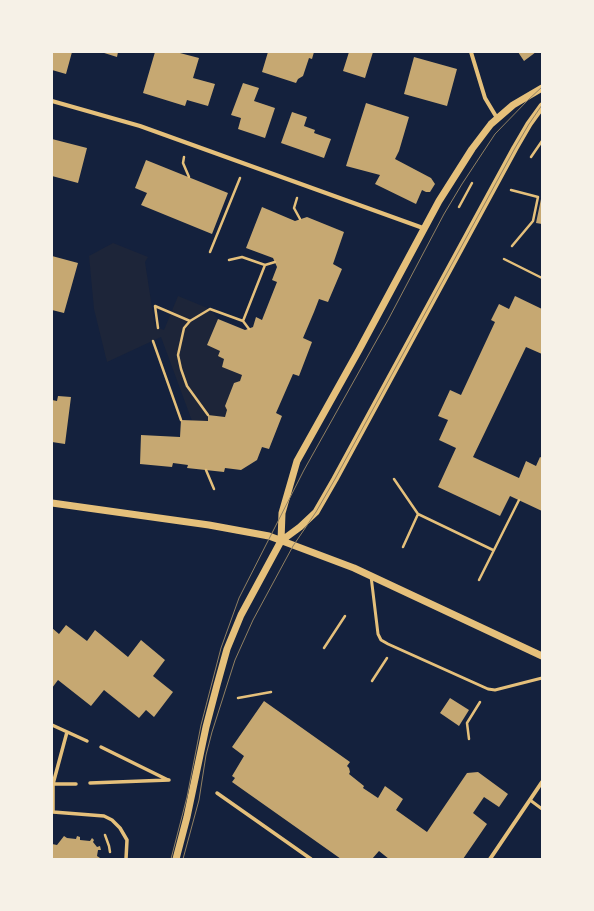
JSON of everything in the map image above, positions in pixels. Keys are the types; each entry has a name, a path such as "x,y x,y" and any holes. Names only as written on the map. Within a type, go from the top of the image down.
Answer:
{"street":[{"path":"472,52 485,98 497,118"},
{"path":"176,859 187,817 206,727 228,650 241,615 281,541 282,513 297,461 359,350 423,228 472,149 482,134 497,118 513,105 542,88"},
{"path":"52,101 140,126 302,186 423,228"},
{"path":"281,541 300,528 316,512 512,154 529,124 542,106"},
{"path":"52,503 209,525 269,536 371,576 542,656"},
{"path":"52,725 88,741"},
{"path":"67,732 53,784 53,812 104,816 112,820 120,828 127,840 126,859"},
{"path":"90,784 169,780 101,747"},
{"path":"490,859 542,782"},
{"path":"53,784 76,784"},
{"path":"217,793 311,859"}],"lane":[{"path":"371,576 378,634 381,640 488,689 495,690 542,678"},
{"path":"530,800 542,809"}],"path":[{"path":"188,144 183,162 189,177"},
{"path":"210,252 239,180"},
{"path":"300,219 294,208 302,186"},
{"path":"459,207 470,188"},
{"path":"509,190 542,197"},
{"path":"512,246 532,221 538,196"},
{"path":"230,260 242,257 265,265 275,262"},
{"path":"504,259 542,278"},
{"path":"243,321 265,265"},
{"path":"158,328 155,306 190,321"},
{"path":"208,415 187,386 181,369 178,355 184,328 190,321 210,309 243,321 249,328"},
{"path":"153,341 181,420"},
{"path":"206,470 214,489"},
{"path":"394,479 418,514 493,550"},
{"path":"478,580 519,500"},
{"path":"403,547 418,514"},
{"path":"324,648 345,616"},
{"path":"372,681 384,663"},
{"path":"469,739 467,724 488,689"},
{"path":"238,698 271,692"},
{"path":"101,830 105,834 111,859"}],"shaded area":[{"path":"113,243 148,257 145,262 155,327 164,330 178,296 210,309 218,319 207,345 220,351 219,356 224,359 222,367 242,375 240,381 234,383 225,406 227,410 225,417 208,415 208,421 192,421 161,337 107,362 94,309 89,256"}],"building":[{"path":"52,52 72,52 66,74 52,70"},
{"path":"101,52 118,52 117,57"},
{"path":"155,52 176,52 199,58 193,78 215,84 208,106 187,100 185,106 143,93"},
{"path":"268,52 314,52 312,59 309,58 303,76 298,79 296,83 262,72"},
{"path":"349,52 373,52 365,78 343,71"},
{"path":"518,52 536,52 524,61"},
{"path":"414,57 457,69 447,106 404,94"},
{"path":"243,83 259,88 254,101 275,108 265,138 238,129 241,118 231,115"},
{"path":"366,103 409,117 399,151 395,159 431,178 435,184 430,192 422,190 416,204 375,184 380,175 346,166"},
{"path":"292,112 307,117 304,126 315,130 314,133 331,139 324,158 281,143"},
{"path":"52,139 87,148 78,183 52,176"},
{"path":"146,160 228,193 212,234 141,205 147,193 135,188"},
{"path":"542,199 542,224 536,223"},
{"path":"262,207 295,221 307,217 344,232 333,264 342,269 328,302 319,299 303,338 312,342 299,376 293,374 276,413 282,416 269,449 262,447 257,460 241,470 225,468 224,472 187,468 188,465 173,463 172,467 140,464 141,435 180,437 181,420 208,421 208,415 225,417 227,410 225,406 234,383 240,381 242,375 222,367 224,359 218,356 220,351 207,345 218,319 245,330 253,327 256,317 262,320 277,282 272,280 277,267 273,258 246,248"},
{"path":"52,256 78,263 64,313 52,310"},
{"path":"515,296 542,309 542,354 526,347 473,457 519,478 526,461 536,466 540,457 542,458 542,511 510,496 500,516 438,487 456,448 439,440 448,420 438,416 450,390 461,395 495,322 491,320 499,304 509,309"},
{"path":"58,396 71,397 65,444 52,442 52,400 57,401"},
{"path":"66,625 87,641 95,630 128,657 141,640 165,660 153,676 173,692 154,717 146,710 139,718 104,690 91,706 58,680 52,688 52,628 59,634"},
{"path":"450,698 469,710 459,726 440,713"},
{"path":"264,701 350,762 347,766 350,772 349,774 364,786 363,788 378,798 385,786 403,799 396,810 427,832 467,773 478,772 508,794 499,807 484,797 473,813 487,824 463,859 389,859 379,851 372,859 341,859 232,782 235,778 232,776 244,756 232,747"},
{"path":"64,836 67,838 76,839 77,836 80,837 80,840 90,841 92,838 97,847 100,846 101,850 98,850 97,856 100,858 52,859 52,844 57,845"}],"tram line":[{"path":"171,859 187,797 201,725 221,648 239,598 304,470 388,320 444,214 495,134 542,87"},
{"path":"183,859 199,800 206,755 212,732 235,660 253,620 293,546 316,512 335,479 515,148 542,105"}]}
